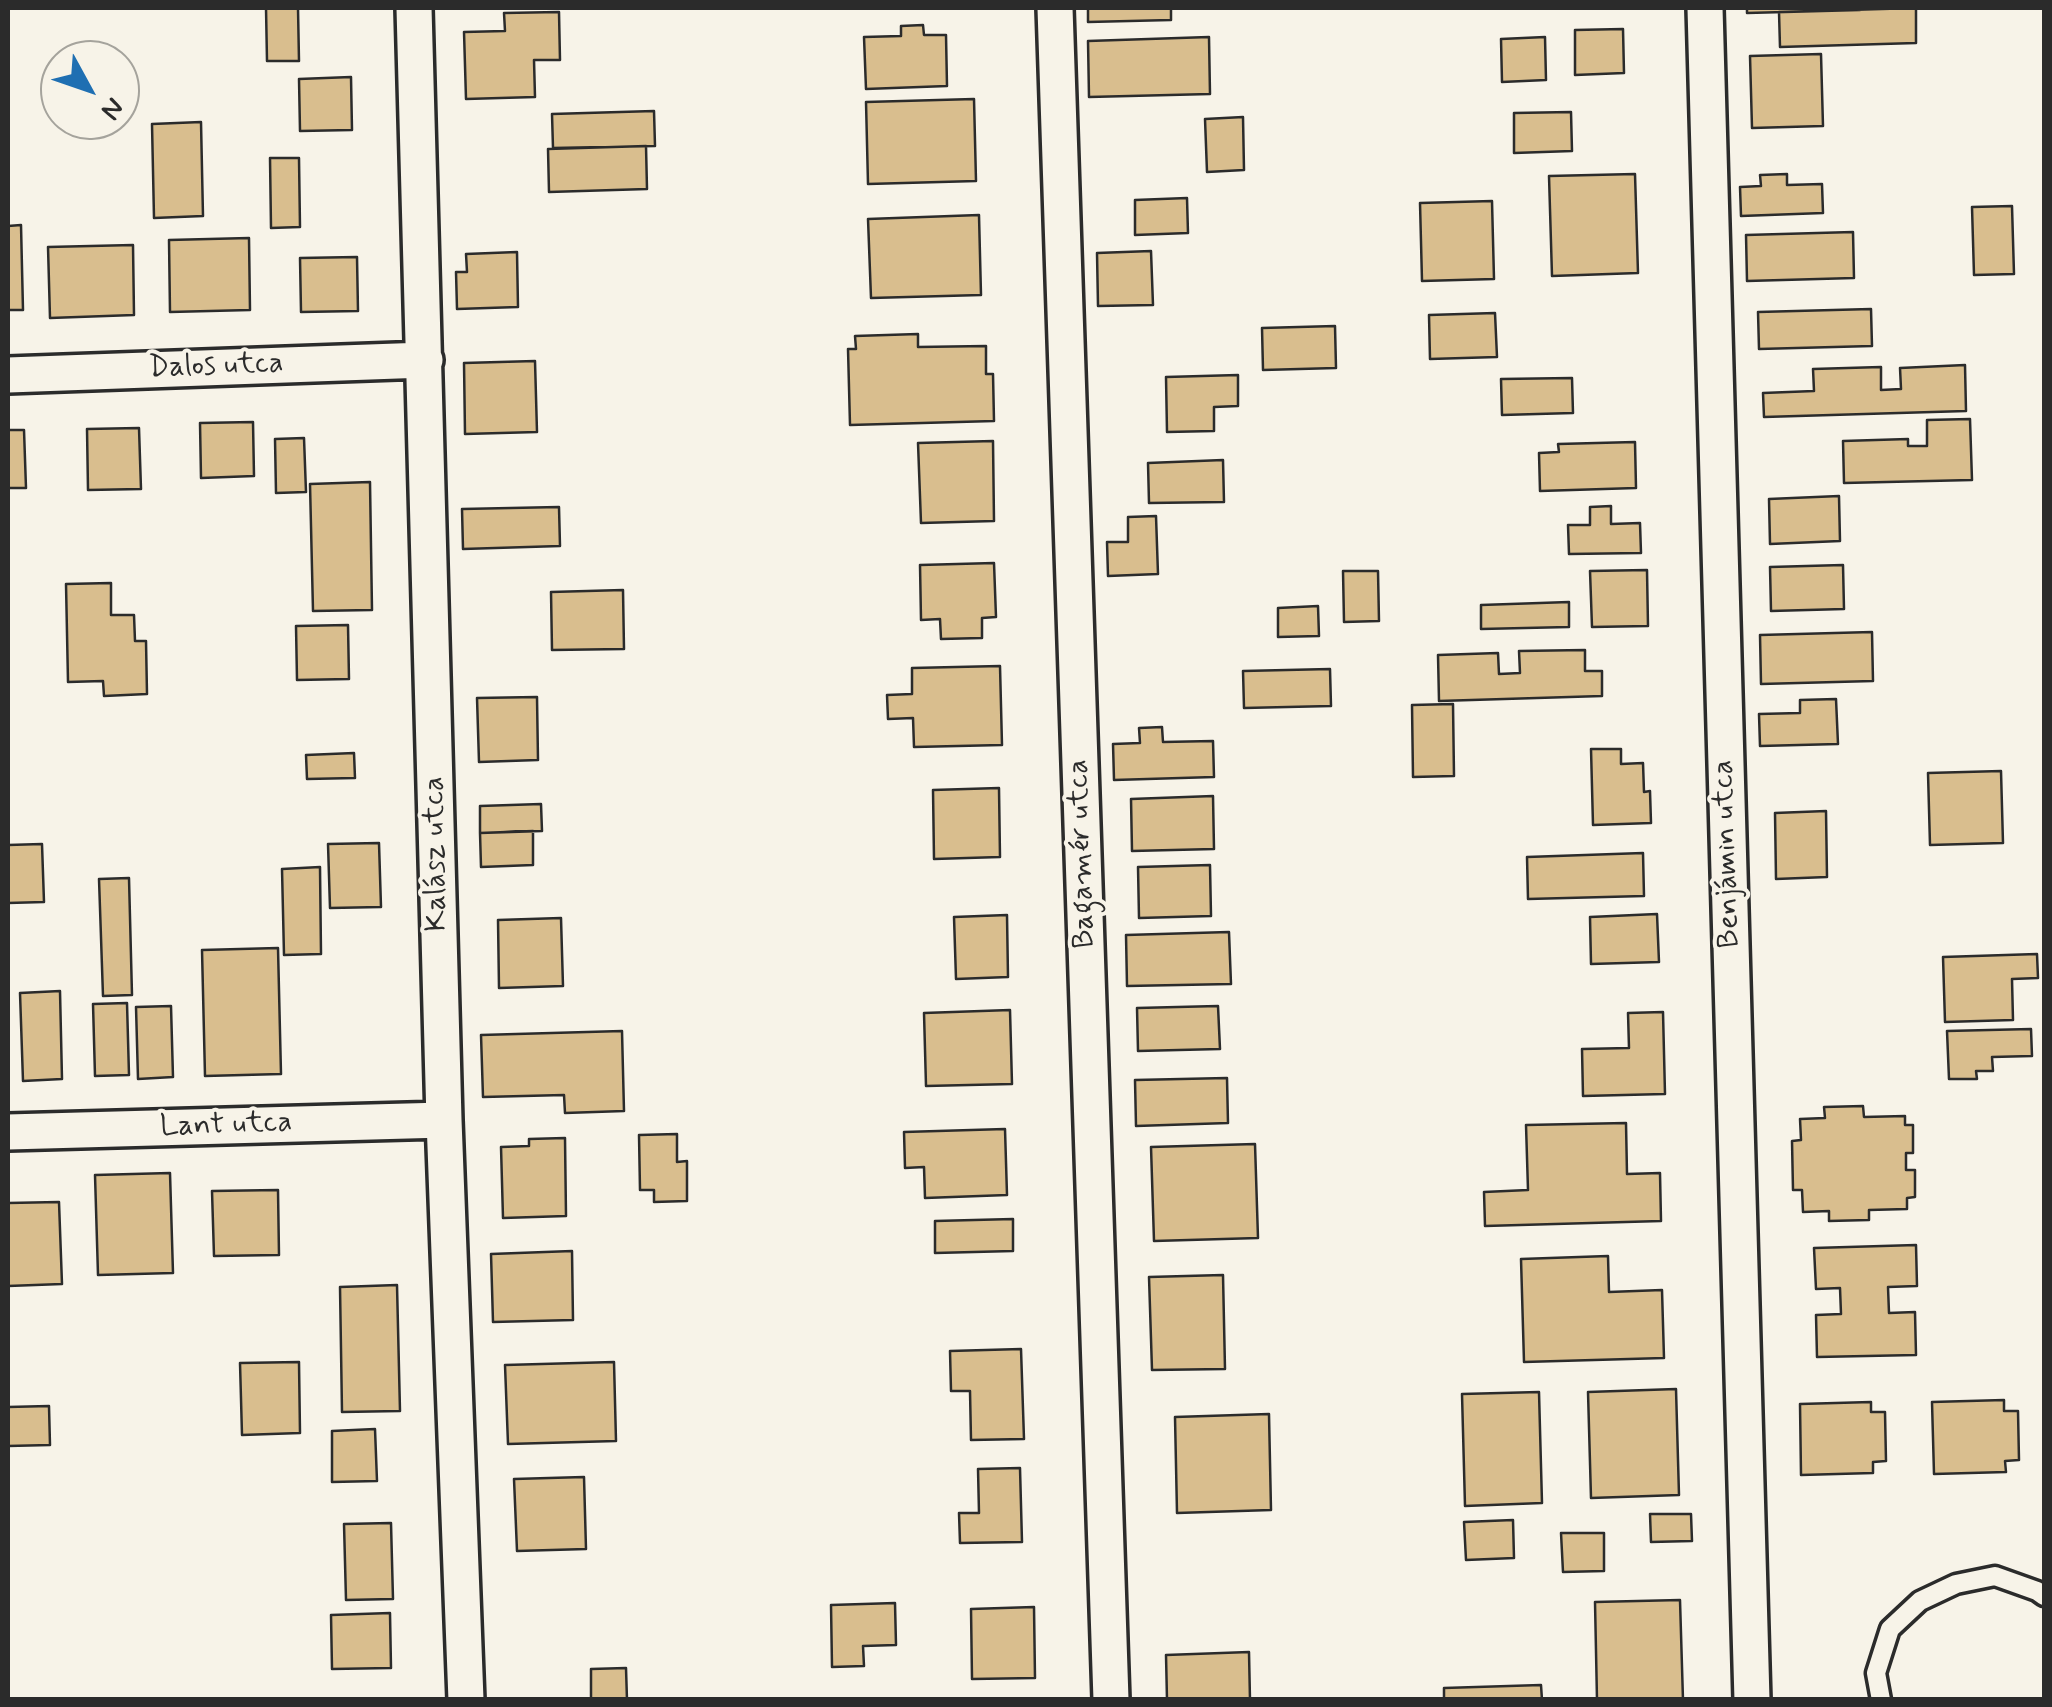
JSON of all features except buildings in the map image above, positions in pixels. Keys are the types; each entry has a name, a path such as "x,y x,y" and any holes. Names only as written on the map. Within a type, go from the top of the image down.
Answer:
{"street":[{"name":"Kalász utca","path":"414,8 444,1120 466,1700"},
{"name":"Bagamér utca","path":"1055,8 1111,1700"},
{"name":"Benjámin utca","path":"1705,8 1752,1700"},
{"name":"Dalos utca","path":"8,375 425,360"},
{"name":"Lant utca","path":"8,1132 444,1120"}],"lane":[{"path":"1881,1700 1876,1673 1890,1629 1920,1601 1956,1584 1995,1576 2044,1596"}]}
